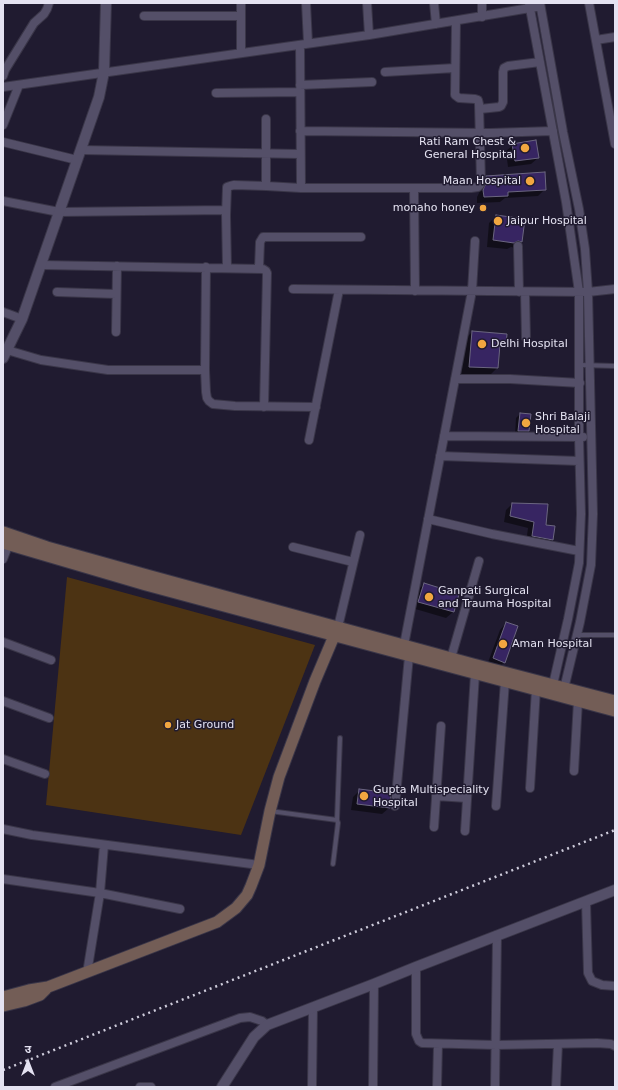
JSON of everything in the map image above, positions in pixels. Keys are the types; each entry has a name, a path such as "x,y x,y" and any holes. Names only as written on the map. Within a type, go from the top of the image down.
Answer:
{"main road":[{"path":"7,539 47,547 223,600 336,631 409,656 505,682 536,689 552,689"},
{"path":"336,631 404,645 552,689 615,701"},
{"path":"3,997 48,987 218,922 236,908 247,895 259,865 270,811 279,777 315,681 336,631"},
{"path":"564,692 578,701 615,711"},
{"path":"3,1006 40,995 48,987"}],"street":[{"path":"3,76 5,70 34,22 46,12 49,3"},
{"path":"106,3 104,72 99,97 22,319 5,354 108,370 205,370"},
{"path":"240,52 241,3"},
{"path":"301,188 300,89 306,3"},
{"path":"367,3 369,35"},
{"path":"434,3 436,24"},
{"path":"482,3 482,16"},
{"path":"589,3 615,144"},
{"path":"3,87 240,52 369,35 456,21 540,5 563,132 579,209 585,249 588,292 593,514 591,565 564,692"},
{"path":"530,6 566,202 579,292 579,461 581,514 579,564 552,689"},
{"path":"144,16 241,16"},
{"path":"227,268 226,210 228,186 301,188 476,188 480,185 480,109 478,100 459,98 455,95 456,21"},
{"path":"596,40 615,37"},
{"path":"480,109 501,106 503,102 504,68 508,66 540,62"},
{"path":"385,72 455,68"},
{"path":"216,93 300,89 372,82"},
{"path":"3,125 19,85"},
{"path":"266,119 266,186"},
{"path":"300,131 490,133 553,131"},
{"path":"3,142 77,160"},
{"path":"81,150 300,154"},
{"path":"414,188 415,290"},
{"path":"3,201 59,212 226,210"},
{"path":"259,268 260,242 263,237 361,238"},
{"path":"404,645 472,291 475,241"},
{"path":"518,246 526,338"},
{"path":"41,265 259,268 266,270 264,407"},
{"path":"116,332 117,266"},
{"path":"206,267 205,370 206,392 209,401 213,404 235,406 316,407"},
{"path":"293,289 588,292 615,289"},
{"path":"309,440 339,290"},
{"path":"57,292 116,294"},
{"path":"3,312 22,319"},
{"path":"455,379 510,379 580,383"},
{"path":"444,436 591,438"},
{"path":"440,456 579,461"},
{"path":"428,519 492,534 579,551"},
{"path":"336,631 360,535"},
{"path":"3,559 7,539"},
{"path":"293,548 353,562"},
{"path":"451,658 479,561"},
{"path":"3,642 51,660"},
{"path":"394,806 409,656"},
{"path":"465,831 475,674"},
{"path":"496,806 505,682"},
{"path":"530,788 536,689"},
{"path":"3,701 49,718"},
{"path":"574,771 578,701"},
{"path":"434,827 441,726"},
{"path":"3,759 45,774"},
{"path":"436,796 467,798"},
{"path":"3,829 32,835 259,865"},
{"path":"87,972 100,894 104,845"},
{"path":"3,879 100,894 180,910"},
{"path":"222,1087 254,1037 267,1025 615,890"},
{"path":"586,902 588,972 592,982 602,985 615,986"},
{"path":"495,1087 497,935"},
{"path":"416,967 416,1034 419,1041 422,1043 496,1045 597,1043 611,1044 615,1046"},
{"path":"373,1087 374,984"},
{"path":"312,1087 313,1008"},
{"path":"55,1087 240,1018 250,1017 262,1021 267,1025"},
{"path":"437,1087 438,1044"},
{"path":"556,1087 558,1044"},
{"path":"80,1077 80,1087"},
{"path":"140,1087 151,1087"}],"lane":[{"path":"580,365 615,366"},
{"path":"577,635 615,635"},
{"path":"333,864 338,823 340,738"},
{"path":"270,811 337,820"}],"shaded area":[{"name":"Jat Ground","path":"67,577 315,645 241,835 46,805"}],"building":[{"path":"536,140 539,158 515,161 512,144"},
{"path":"545,172 546,190 508,192 508,196 484,197 483,190 486,183 486,176"},
{"path":"496,215 525,219 522,242 518,241 514,243 493,240"},
{"path":"472,331 507,334 506,346 500,345 498,368 469,367"},
{"path":"520,413 531,414 529,431 518,431"},
{"path":"512,503 548,504 546,525 555,526 553,540 532,536 534,522 510,516"},
{"path":"424,583 459,594 454,612 418,602"},
{"path":"506,622 518,626 505,663 493,658"},
{"path":"359,789 391,793 390,808 357,804"}],"railway":[{"path":"3,1070 615,830"}],"place":[{"name":"Rati Ram Chest & General Hospital","path":"525,148"},
{"name":"Maan Hospital","path":"530,181"},
{"name":"monaho honey","path":"483,208"},
{"name":"Jaipur Hospital","path":"498,221"},
{"name":"Delhi Hospital","path":"482,344"},
{"name":"Shri Balaji Hospital","path":"526,423"},
{"name":"Ganpati Surgical and Trauma Hospital","path":"429,597"},
{"name":"Aman Hospital","path":"503,644"},
{"name":"Jat Ground","path":"168,725"},
{"name":"Gupta Multispeciality Hospital","path":"364,796"}]}
